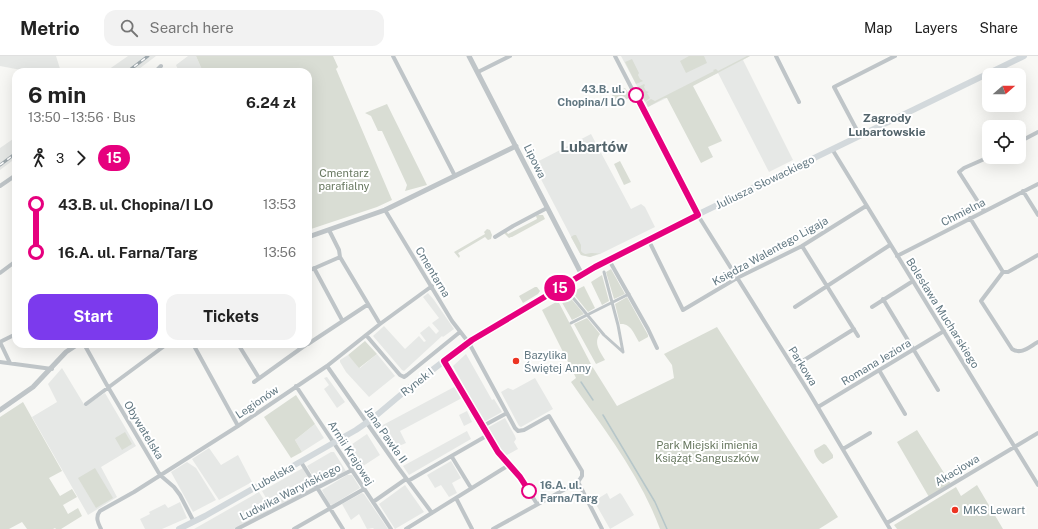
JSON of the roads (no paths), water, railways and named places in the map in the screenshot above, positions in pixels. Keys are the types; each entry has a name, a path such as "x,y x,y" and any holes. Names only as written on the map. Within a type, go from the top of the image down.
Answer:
{"main road":[{"name":"Juliusza Słowackiego","path":"468,342 609,260 1024,56"},
{"name":"Rynek I","path":"366,423 468,342"},
{"name":"Lubelska","path":"179,529 187,527 334,443 366,423"}],"street":[{"path":"393,56 455,176"},
{"name":"Lipowa","path":"469,56 582,275"},
{"path":"478,72 510,56"},
{"name":"Parkowa","path":"615,56 698,215 844,449 890,529"},
{"path":"776,56 799,102"},
{"path":"860,136 834,87 895,56"},
{"path":"1026,138 1038,132"},
{"path":"312,236 384,210 516,146"},
{"name":"Bolesława Mucharskiego","path":"832,150 1038,486"},
{"path":"982,160 964,168 959,172 984,211"},
{"path":"0,186 12,178"},
{"name":"Chmielna","path":"897,256 1038,184"},
{"path":"1023,191 1038,215"},
{"name":"Księdza Walentego Ligaja","path":"651,245 682,310 737,278 802,246 866,206"},
{"path":"495,237 547,208"},
{"name":"Cmentarna","path":"384,210 449,316 468,342 515,428 520,431 549,416 582,471 582,476 578,482"},
{"path":"970,218 1003,272"},
{"path":"329,230 339,250 340,258 380,324"},
{"path":"795,308 890,245"},
{"path":"802,246 858,336"},
{"path":"1038,255 1008,272 1003,272 981,301 1012,349 1016,352 1024,351 1038,342"},
{"path":"340,258 314,268 342,320"},
{"path":"609,260 629,294 657,348"},
{"path":"0,273 12,264"},
{"path":"569,293 604,335 623,352 613,302 604,272"},
{"path":"872,307 913,281"},
{"name":"Legionów","path":"101,529 98,520 98,514 100,511 134,492 238,426 327,366 380,324 432,286"},
{"path":"571,324 629,294"},
{"path":"883,299 938,390"},
{"path":"312,341 367,304"},
{"path":"793,366 854,329"},
{"name":"Romana Jeziora","path":"818,408 944,331"},
{"path":"366,335 400,375 404,377 460,332"},
{"path":"10,363 0,342 12,336"},
{"path":"0,410 33,387 52,369 66,352 72,348"},
{"name":"Obywatelska","path":"86,348 160,475 174,487 180,495 194,522"},
{"path":"86,404 162,348"},
{"path":"195,348 238,426"},
{"path":"240,348 259,378"},
{"path":"254,382 302,348"},
{"path":"444,361 502,457 520,477 537,504"},
{"path":"0,362 52,369"},
{"name":"Jana Pawła II","path":"327,366 366,423 432,513"},
{"path":"879,370 905,414"},
{"name":"Armii Krajowej","path":"296,386 391,529"},
{"path":"483,426 507,414"},
{"path":"844,449 870,433"},
{"name":"Akacjowa","path":"887,523 1038,433"},
{"path":"373,502 407,480 452,457 488,435"},
{"path":"452,457 471,488"},
{"path":"301,462 343,529"},
{"path":"406,529 414,527 432,513 509,465"},
{"name":"Ludwika Waryńskiego","path":"237,529 352,470"},
{"path":"493,529 578,482 602,529"},
{"path":"294,529 300,527 364,489"},
{"path":"456,498 472,529"}],"waterway":[{"path":"581,382 593,400"},
{"path":"603,415 655,502 667,529"}],"railway":[{"path":"132,68 148,56"},
{"path":"0,165 12,156"}],"place":[{"name":"43.B. ul. Chopina/I LO","path":"636,95"},
{"name":"Bazylika Świętej Anny","path":"516,361"},
{"name":"16.A. ul. Farna/Targ","path":"529,491"},
{"name":"MKS Lewart","path":"955,510"}],"district":[{"name":"Zagrody Lubartowskie","path":"887,125"},
{"name":"Lubartów","path":"594,146"}],"park label":[{"name":"Cmentarz parafialny","path":"344,179"},
{"name":"Park Miejski imienia Książąt Sanguszków","path":"707,451"}]}
